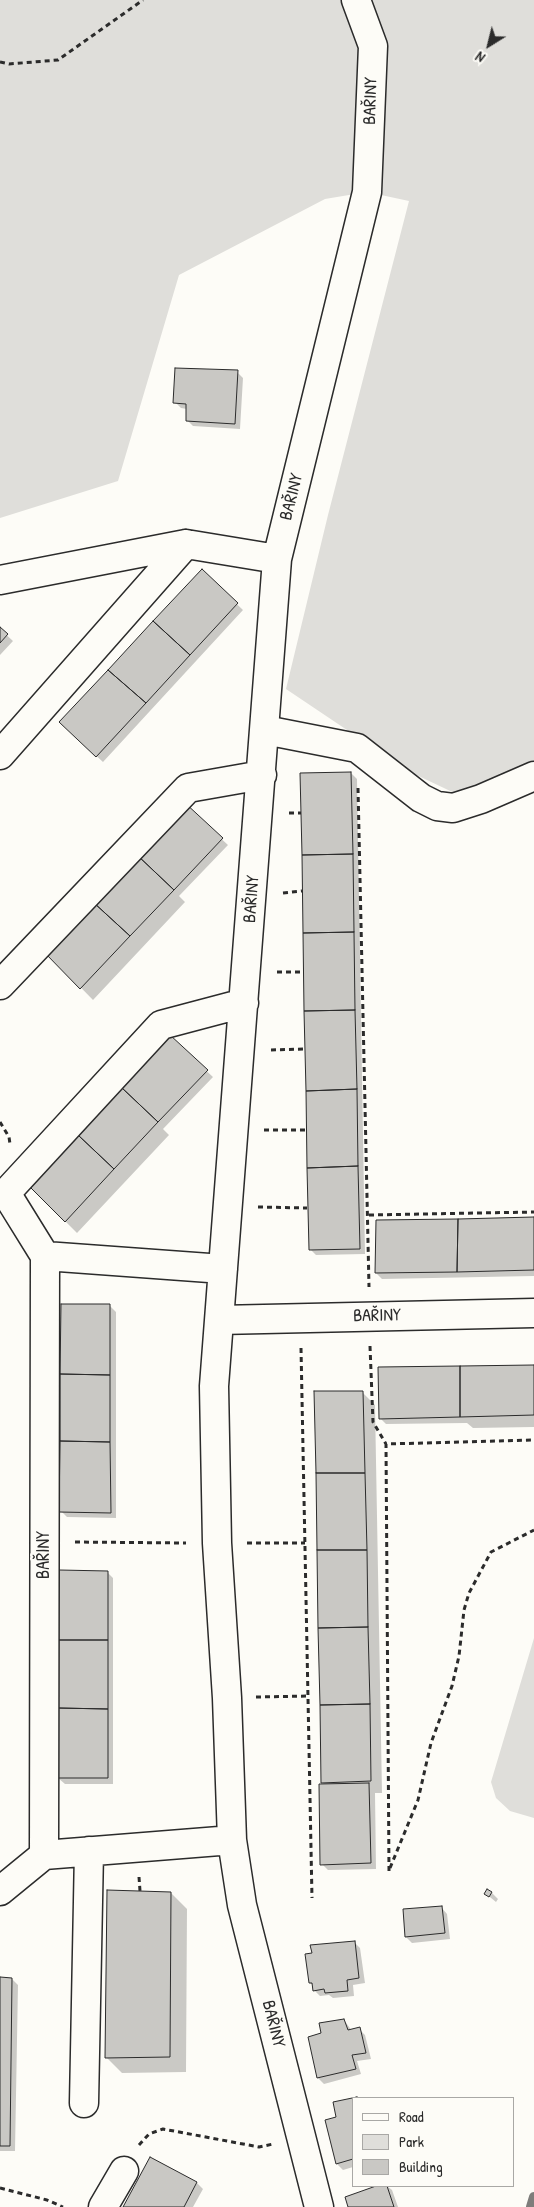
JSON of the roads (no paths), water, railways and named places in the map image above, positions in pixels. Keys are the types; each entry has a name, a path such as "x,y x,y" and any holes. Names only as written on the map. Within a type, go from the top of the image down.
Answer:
{"street":[{"name":"BAŘINY","path":"319,2207 242,1904 232,1840 227,1698 217,1543 214,1386 277,559 367,192 373,46 356,0"},
{"path":"0,755 186,544"},
{"path":"0,580 186,544 277,559"},
{"path":"265,730 357,748 421,798 437,806 454,808 481,799 534,776"},
{"path":"0,985 188,788 262,775"},
{"path":"223,1269 45,1256 6,1193 161,1025 244,1003"},
{"name":"BAŘINY","path":"44,1855 45,1256"},
{"name":"BAŘINY","path":"220,1320 534,1313"},
{"path":"0,1891 44,1855 232,1840"},
{"path":"84,2103 89,1851"},
{"path":"103,2207 124,2171"}],"waterway":[{"path":"531,2207 534,2197"}]}
